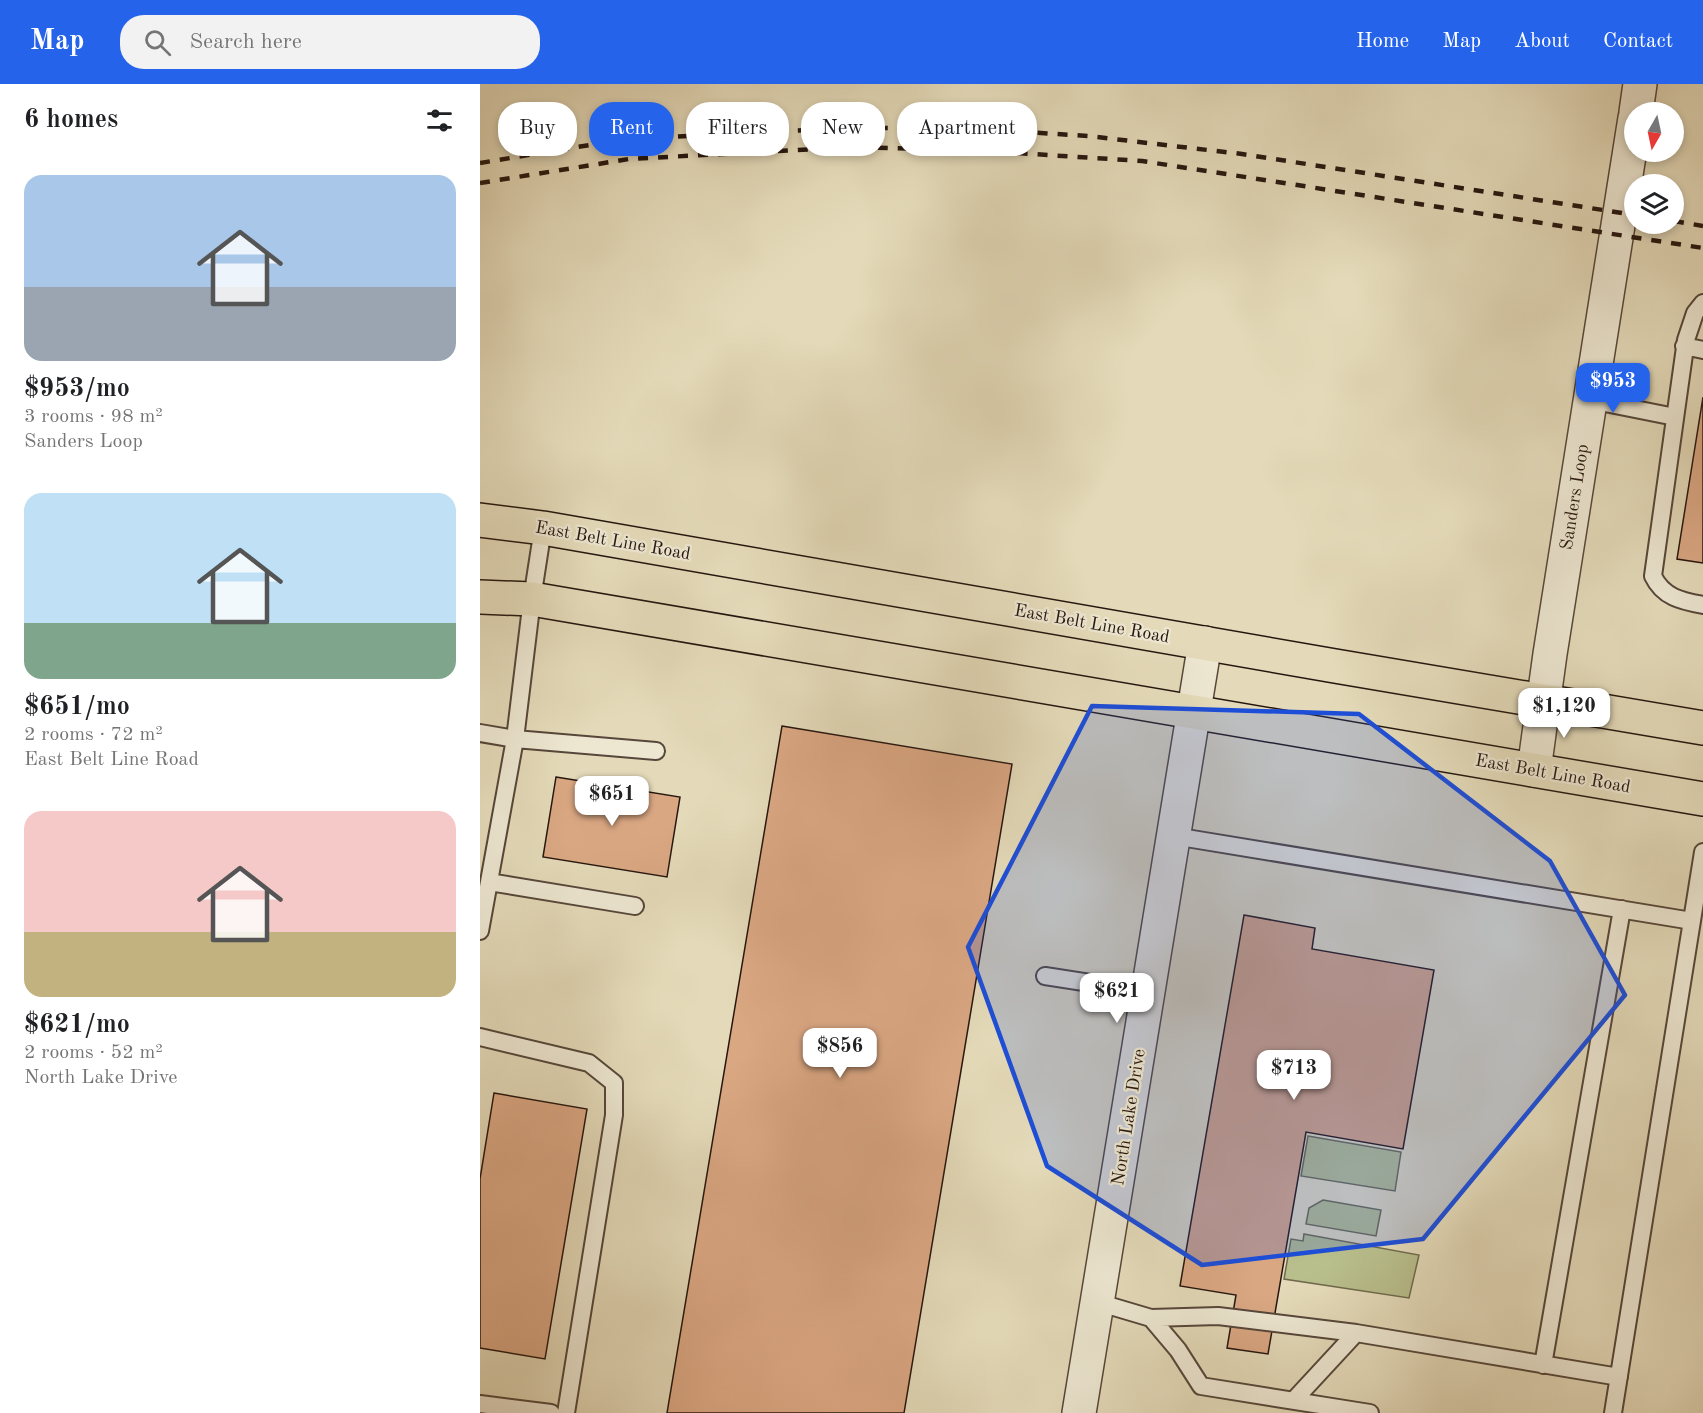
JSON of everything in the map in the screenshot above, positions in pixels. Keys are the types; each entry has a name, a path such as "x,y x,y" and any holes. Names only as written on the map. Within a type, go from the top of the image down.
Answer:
{"main road":[{"name":"East Belt Line Road","path":"480,520 543,528 1703,728"},
{"name":"East Belt Line Road","path":"480,597 532,599 1703,799"}],"street":[{"path":"1637,102 1640,84"},
{"name":"Sanders Loop","path":"1534,770 1628,162"},
{"name":"North Lake Drive","path":"1079,1413 1205,643"}],"lane":[{"path":"1703,303 1695,313 1684,346 1653,576 1658,586 1671,597 1683,602 1703,605"},
{"path":"1684,346 1703,350"},
{"path":"1590,400 1675,417"},
{"path":"480,931 514,739 543,528"},
{"path":"480,733 514,739 656,751"},
{"path":"1174,836 1692,921"},
{"path":"1613,1413 1703,852"},
{"path":"489,882 635,906"},
{"path":"1543,1365 1622,909"},
{"path":"1045,976 1148,992"},
{"path":"480,1037 589,1063 614,1083 614,1115 566,1413"},
{"path":"1097,1302 1151,1318 1218,1316 1356,1333 1619,1377"},
{"path":"1151,1318 1178,1350 1201,1386 1370,1413"},
{"path":"1294,1400 1356,1333"},
{"path":"480,1404 551,1413"}],"highlighted area":[{"path":"1092,706 1359,714 1550,861 1625,995 1423,1239 1202,1265 1047,1166 968,947"}],"green space":[{"path":"1308,1136 1401,1152 1395,1191 1301,1176"},
{"path":"1323,1200 1381,1210 1376,1236 1306,1224 1309,1208"},
{"path":"1304,1234 1419,1255 1409,1298 1284,1279 1291,1239 1303,1241"}],"building":[{"path":"1703,397 1703,563 1677,559"},
{"path":"782,726 1012,764 904,1413 667,1413"},
{"path":"556,777 680,797 667,877 543,857"},
{"path":"1244,915 1315,928 1312,949 1434,970 1403,1149 1306,1132 1268,1354 1227,1348 1236,1295 1180,1286"},
{"path":"494,1093 587,1109 545,1359 480,1348 480,1179"}],"railway":[{"path":"480,163 626,139 847,128 962,128 1088,136 1242,154 1624,213"},
{"path":"480,183 629,159 853,147 969,150 1142,161 1703,248"},
{"path":"1684,223 1703,226"}]}
